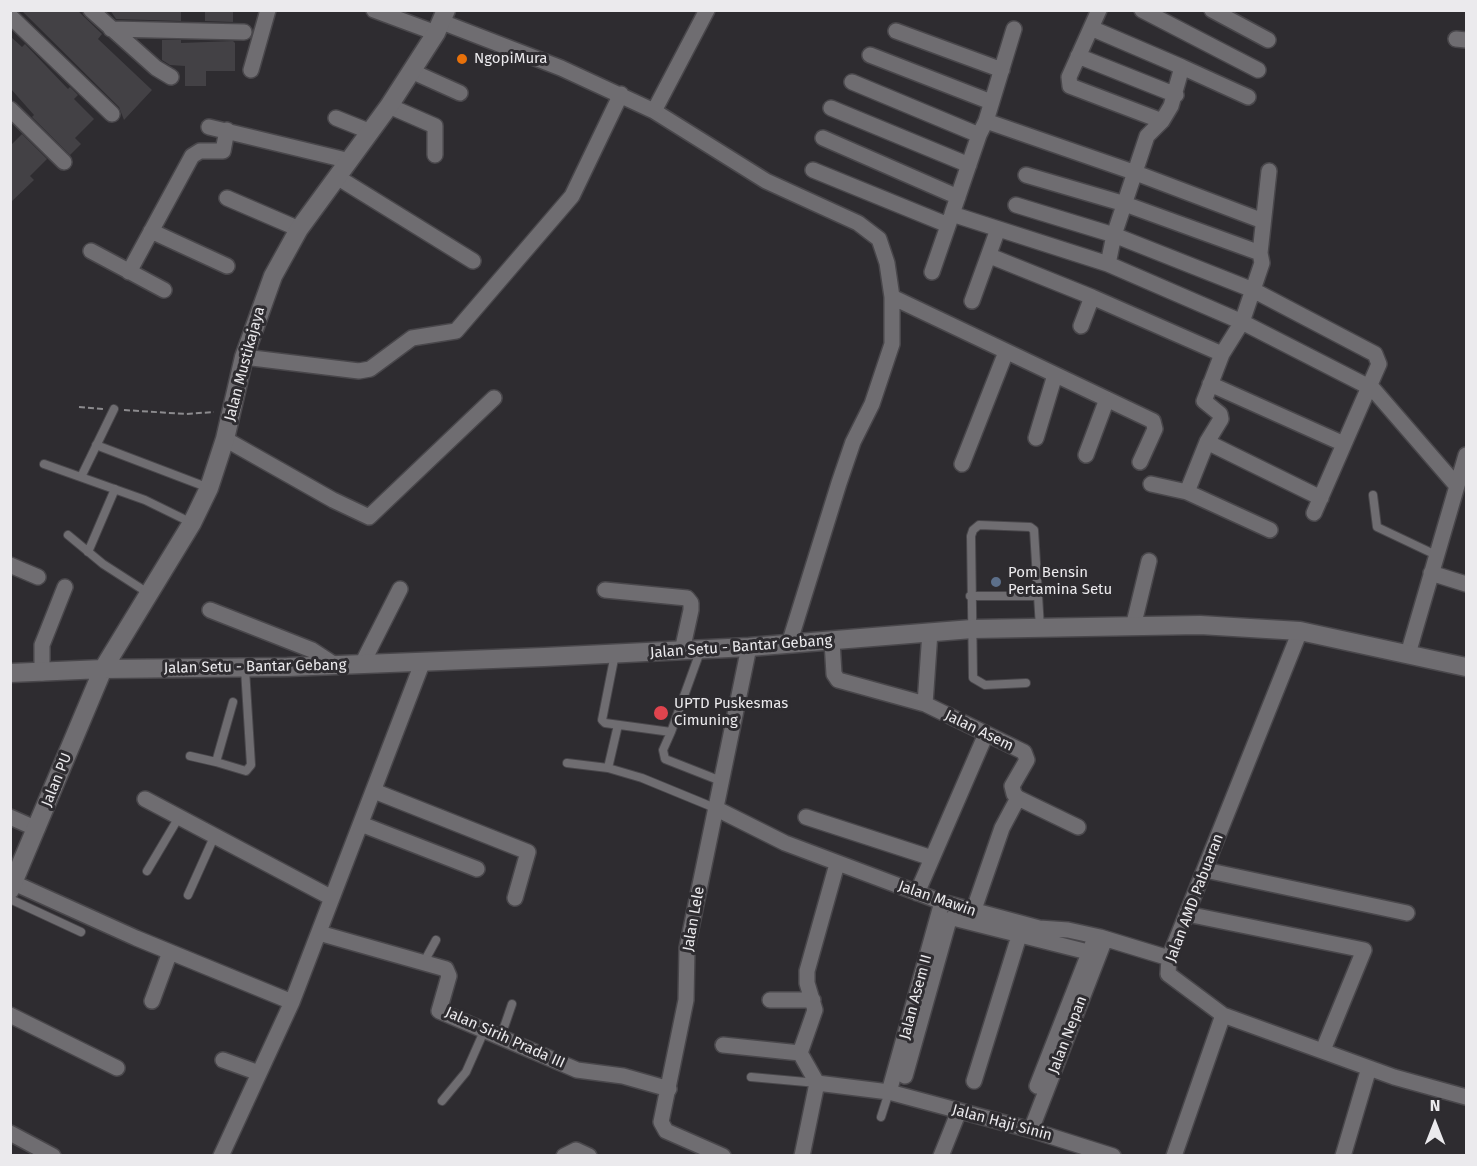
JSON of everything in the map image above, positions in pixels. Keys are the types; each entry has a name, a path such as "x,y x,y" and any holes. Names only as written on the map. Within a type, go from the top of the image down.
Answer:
{"main road":[{"name":"Jalan Mustikajaya","path":"103,669 192,523 208,488 225,439 244,357 273,276 299,230 372,132 441,22"},
{"name":"Jalan Setu - Bantar Gebang","path":"10,673 103,669 245,669 423,662 749,647 972,629 1040,630 1200,625 1300,631 1467,667"},
{"name":"Jalan PU","path":"11,890 103,669"}],"street":[{"path":"91,10 156,68 171,77"},
{"path":"251,70 268,10"},
{"path":"374,10 441,22 621,94 654,111 766,181 858,223 872,232 884,248 892,297 892,344 872,404 853,442 789,644"},
{"path":"654,111 707,10"},
{"path":"1099,10 1069,77 1070,86 1162,121"},
{"path":"1142,10 1258,70"},
{"path":"1212,10 1268,40"},
{"path":"10,16 112,114"},
{"path":"1091,28 1248,97"},
{"path":"111,29 244,32"},
{"path":"932,272 979,135 986,122 1014,29"},
{"path":"896,31 1002,70"},
{"path":"870,55 991,102"},
{"path":"1078,56 1176,94"},
{"path":"1108,264 1114,235 1147,136 1162,121 1176,94 1182,67"},
{"path":"411,71 460,93"},
{"path":"852,82 979,135"},
{"path":"244,357 359,372 370,369 412,338 456,331 572,196 621,94"},
{"path":"389,106 435,126 435,155"},
{"path":"831,108 969,165"},
{"path":"10,109 64,162"},
{"path":"336,118 372,132"},
{"path":"986,122 1136,173 1263,221"},
{"path":"209,127 350,161"},
{"path":"129,272 192,156 200,152 223,151 227,130"},
{"path":"823,138 958,197"},
{"path":"813,170 950,220 998,229 1108,264 1242,322 1369,387 1457,486"},
{"path":"1187,492 1207,442 1221,417 1204,401 1222,354 1242,322 1262,263 1260,253 1269,171"},
{"path":"1026,175 1125,204 1260,253"},
{"path":"337,177 473,261"},
{"path":"226,198 299,230"},
{"path":"1016,205 1114,235 1253,290 1375,354 1379,364 1314,513"},
{"path":"972,301 998,229"},
{"path":"151,231 226,266"},
{"path":"91,251 164,290"},
{"path":"990,256 1092,297 1222,354"},
{"path":"892,297 1107,399 1155,425 1140,462"},
{"path":"1081,326 1092,297"},
{"path":"962,464 1006,352"},
{"path":"1036,438 1056,375"},
{"path":"1210,384 1344,444"},
{"path":"225,439 333,500 369,517 494,398"},
{"path":"1086,455 1107,399"},
{"path":"1207,442 1321,498"},
{"path":"1408,654 1467,455"},
{"path":"1151,484 1187,492 1270,530"},
{"path":"1133,627 1149,561"},
{"path":"10,565 38,577"},
{"path":"1431,573 1467,584"},
{"path":"42,673 42,645 65,587"},
{"path":"362,664 400,589"},
{"path":"605,590 687,598 691,603 691,610 682,651"},
{"path":"210,610 301,645 335,665"},
{"name":"Jalan AMD Pabuaran","path":"1300,631 1169,958 1168,974 1223,1015 1369,1068 1467,1097"},
{"path":"925,704 930,632"},
{"name":"Jalan Asem","path":"832,641 834,674 838,680 925,704 1026,756 1027,760 1012,786 1018,798"},
{"name":"Jalan Lele","path":"723,1155 666,1131 661,1122 686,1000 687,948 749,647"},
{"path":"221,1155 292,1002 423,662"},
{"path":"917,892 986,734"},
{"path":"374,791 528,852 515,897"},
{"path":"972,912 1002,828 1018,798 1078,827"},
{"path":"145,799 332,898"},
{"name":"Jalan Mawin","path":"715,808 785,843 972,912 1039,928 1068,930 1169,958"},
{"path":"806,817 932,858"},
{"path":"10,818 37,829"},
{"path":"361,824 477,869"},
{"path":"802,1155 817,1083 800,1053 815,1010 807,983 807,971 837,864"},
{"path":"1205,870 1407,913"},
{"path":"11,890 292,1002"},
{"name":"Jalan Asem II","path":"889,1092 942,902"},
{"path":"1187,914 1364,950 1323,1050"},
{"path":"905,1076 949,920 953,918 1088,952"},
{"name":"Jalan Sirih Prada III","path":"319,933 424,962 448,972 439,1011 577,1070 622,1076 669,1089"},
{"path":"974,1081 1019,936"},
{"path":"1037,1086 1088,952 1102,938"},
{"name":"Jalan Nepan","path":"1031,1130 1102,938"},
{"path":"152,1002 170,952"},
{"path":"770,1000 813,1000"},
{"path":"10,1015 117,1068"},
{"path":"1174,1155 1223,1015"},
{"path":"723,1046 800,1053"},
{"path":"222,1060 259,1073"},
{"path":"1343,1155 1369,1068"},
{"name":"Jalan Haji Sinin","path":"817,1083 889,1092 1031,1130 1113,1155"},
{"path":"941,1155 959,1111"},
{"path":"10,1133 52,1155"},
{"path":"564,1155 576,1150 589,1155"}],"lane":[{"path":"81,477 114,409"},
{"path":"96,445 208,488"},
{"path":"45,464 146,500 192,523"},
{"path":"88,552 115,489"},
{"path":"1372,495 1377,527 1436,555"},
{"path":"1026,683 977,683 973,678 970,596 971,536 972,530 979,525 1030,526 1034,530 1040,630"},
{"path":"68,535 88,552 148,593"},
{"path":"970,596 1038,596"},
{"path":"701,649 663,750 665,759 721,781"},
{"path":"615,654 601,716 605,723 671,732"},
{"path":"190,756 246,771 249,769 245,669"},
{"path":"216,762 233,702"},
{"path":"608,768 618,724"},
{"path":"567,763 608,768 642,778 715,808"},
{"path":"147,871 179,817"},
{"path":"188,895 214,837"},
{"path":"11,890 81,932"},
{"path":"424,962 436,940"},
{"path":"501,1036 512,1004"},
{"path":"442,1101 466,1072 485,1029"},
{"path":"751,1077 817,1083"},
{"path":"881,1117 889,1092"}],"path":[{"path":"80,407 186,414 232,411"}],"building":[{"path":"21,10 77,10 102,34 98,39 152,90 124,120 119,107"},
{"path":"110,10 181,10 181,21 116,19"},
{"path":"205,10 233,10 233,22 205,21"},
{"path":"10,36 22,47 25,44 68,89 70,87 78,95 74,99 94,119 75,138 81,144 70,155 32,117 34,115 10,88"},
{"path":"162,40 181,40 181,43 233,41 235,43 235,71 206,71 206,86 185,86 185,66 170,65 162,60"},
{"path":"22,134 47,159 30,176 34,180 10,203 10,146"}],"place":[{"name":"NgopiMura","path":"462,59"},
{"name":"Pom Bensin Pertamina Setu","path":"996,582"},
{"name":"UPTD Puskesmas Cimuning","path":"661,713"}]}
